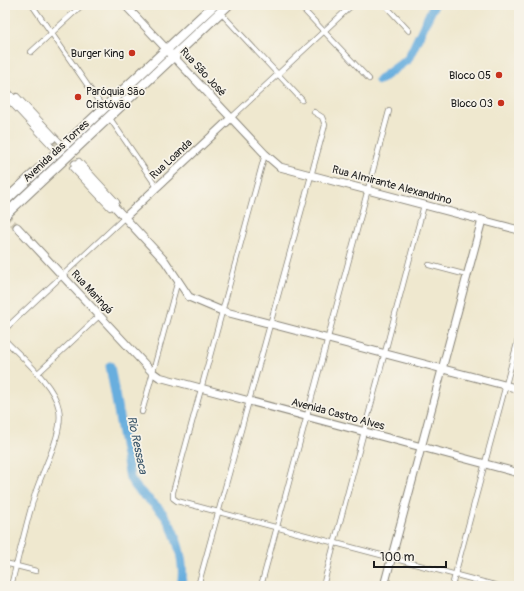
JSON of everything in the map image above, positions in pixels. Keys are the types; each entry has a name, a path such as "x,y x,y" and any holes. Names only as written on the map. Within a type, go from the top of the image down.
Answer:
{"highway":[{"name":"Avenida das Torres","path":"5,201 167,50 216,7 228,5"},
{"name":"Avenida das Torres","path":"5,215 173,57 216,7"}],"street":[{"path":"32,5 104,109"},
{"path":"31,52 82,5"},
{"name":"Rua São José","path":"125,5 265,154"},
{"path":"299,5 369,79"},
{"name":"Rua Loanda","path":"5,329 352,5"},
{"path":"385,5 409,31"},
{"path":"216,7 302,100"},
{"path":"5,90 52,140"},
{"path":"17,96 61,149 10,102 14,98 17,96"},
{"path":"261,586 388,111"},
{"path":"198,586 325,125 322,118 314,112"},
{"path":"109,117 158,187"},
{"path":"265,154 173,492 173,498 177,501 498,586"},
{"name":"Rua Almirante Alexandrino","path":"265,154 280,167 519,230"},
{"path":"75,164 165,261 190,297 222,310 519,389"},
{"path":"323,586 424,205"},
{"path":"384,586 482,220"},
{"name":"Rua Maringá","path":"17,227 152,372"},
{"path":"429,265 467,276"},
{"path":"142,412 178,280"},
{"path":"37,374 99,316"},
{"path":"452,586 519,336"},
{"path":"5,340 50,390 57,402 60,417 57,432 35,493 11,586"},
{"name":"Avenida Castro Alves","path":"152,372 163,378 201,389 519,473"},
{"path":"5,563 36,571"},
{"path":"517,586 519,577"}],"waterway":[{"name":"Rio Ressaca","path":"379,80 408,59 434,5"},
{"name":"Rio Ressaca","path":"110,366 130,478 140,491 166,517 171,526 181,557 181,586"}],"tunnel":[{"path":"52,139 75,164"},
{"path":"5,215 17,227"}],"place":[{"name":"Burger King","path":"132,53"},
{"name":"Bloco 05","path":"499,75"},
{"name":"Paróquia São Cristóvão","path":"78,97"},
{"name":"Bloco 03","path":"501,103"}]}
